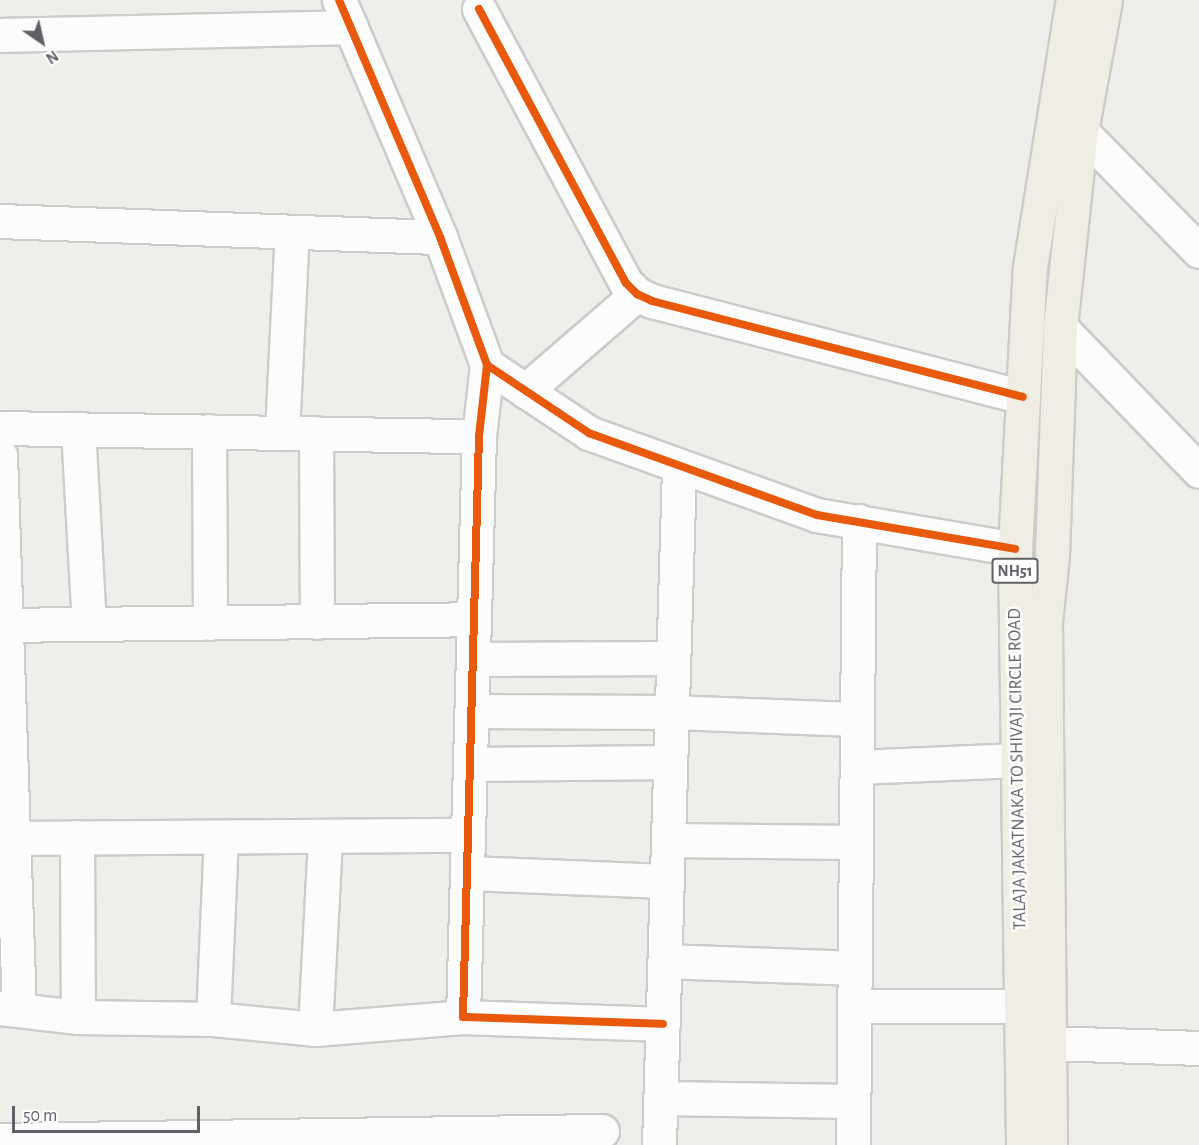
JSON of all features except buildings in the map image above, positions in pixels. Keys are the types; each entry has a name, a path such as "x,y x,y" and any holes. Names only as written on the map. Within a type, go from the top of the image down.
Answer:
{"highway":[{"name":"TALAJA JAKATNAKA TO SHIVAJI CIRCLE ROAD","path":"1023,1145 1015,549 1031,258 1073,0"},
{"name":"TALAJA JAKATNAKA TO SHIVAJI CIRCLE ROAD","path":"1050,1145 1045,622 1052,555 1060,327 1081,131 1105,0"}],"street":[{"path":"479,9 626,283 637,294 652,301 1023,397"},
{"path":"0,35 345,14 440,237 487,365 479,436 463,1017"},
{"path":"1081,131 1199,251"},
{"path":"0,221 440,237"},
{"path":"282,433 292,232"},
{"path":"525,391 637,294"},
{"path":"1060,327 1199,471"},
{"path":"487,365 589,433 817,515 1015,549"},
{"path":"0,428 479,436"},
{"path":"78,429 89,624"},
{"path":"209,431 210,623"},
{"path":"316,433 317,622"},
{"path":"0,455 10,1010 78,1017 213,1018 315,1029 463,1017 663,1024"},
{"path":"659,1145 679,466"},
{"path":"853,1145 859,521"},
{"path":"3,625 474,619"},
{"path":"473,659 673,658"},
{"path":"471,711 672,712 857,719"},
{"path":"857,766 1017,760"},
{"path":"470,764 670,762"},
{"path":"315,1029 325,836"},
{"path":"9,855 78,837 468,836"},
{"path":"78,837 78,1017"},
{"path":"213,1018 221,837"},
{"path":"668,840 856,842"},
{"path":"467,873 667,880"},
{"path":"664,961 855,968"},
{"path":"854,1006 1021,1006"},
{"path":"1049,1043 1199,1048"},
{"path":"661,1098 853,1101"},
{"path":"0,1140 426,1140 602,1131"}],"cycle path":[{"path":"339,0 440,237 487,365 589,433 817,515 1015,549"},
{"path":"479,9 626,283 637,294 652,301 1023,397"},
{"path":"487,365 479,436 463,1017 663,1024"}]}
